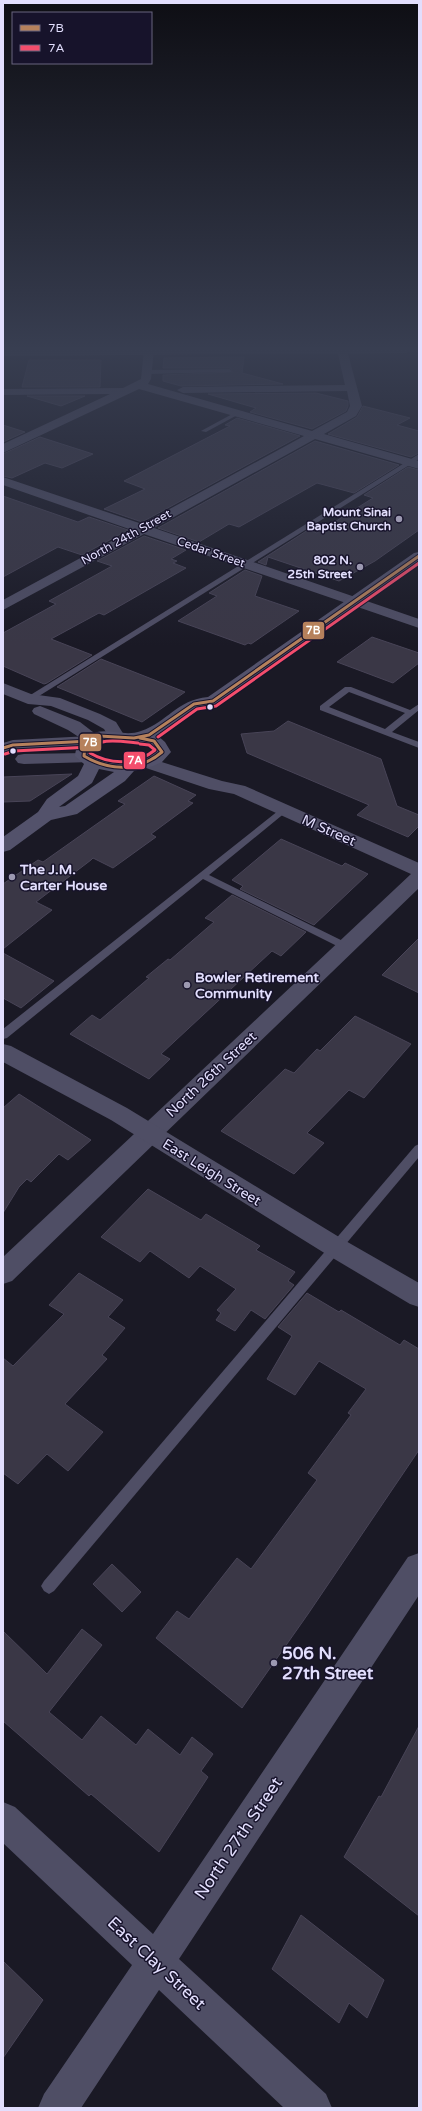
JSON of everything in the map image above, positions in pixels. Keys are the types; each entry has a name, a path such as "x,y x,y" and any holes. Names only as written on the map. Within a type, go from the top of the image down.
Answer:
{"main road":[{"path":"140,738 156,731 196,704 213,701 419,556"},
{"path":"161,747 211,710 213,701"},
{"path":"3,846 44,816 53,803 86,779 89,760 84,749 92,740 116,735 140,738 154,741 161,747 162,752 158,758 149,763 130,766 89,760"},
{"path":"44,816 71,810 119,777 130,766"}],"street":[{"name":"North 24th Street","path":"3,606 141,528 288,449"},
{"path":"362,449 414,463"},
{"name":"Cedar Street","path":"3,481 419,624"},
{"path":"3,688 28,699 54,701 94,717 110,726 116,735"},
{"path":"28,699 36,708 74,726 92,740"},
{"path":"3,748 92,740"},
{"name":"M Street","path":"161,747 229,778 239,790"},
{"path":"3,758 89,760"},
{"name":"M Street","path":"149,763 176,770 217,786 239,790 419,870"},
{"name":"North 26th Street","path":"3,1273 149,1132 419,877"},
{"name":"East Leigh Street","path":"3,1052 119,1114 335,1247 419,1296"},
{"name":"North 27th Street","path":"58,2108 419,1568"},
{"name":"East Clay Street","path":"3,1819 312,2108"}],"lane":[{"path":"28,699 244,564 414,463 419,456"},
{"path":"411,713 348,689 323,708 419,745"},
{"path":"387,732 419,706"},
{"path":"3,1035 283,810"},
{"path":"202,875 345,946"},
{"path":"48,1586 419,1149"}],"building":[{"path":"15,449 76,449 93,454 62,468 45,463 12,478 3,476 3,454"},
{"path":"187,449 277,449 142,522 104,509 145,489 124,481"},
{"path":"301,449 341,449 399,465 354,493 317,483 239,527 229,524 199,542 158,528"},
{"path":"380,449 419,449 419,453 411,457"},
{"path":"408,467 419,470 419,530 375,561 339,581 268,557 266,565 258,562 308,530 317,533 373,498 364,495"},
{"path":"3,496 78,522 89,517 128,530 82,555 58,547 3,577"},
{"path":"144,536 186,550 171,559 177,561 173,563 186,568 104,615 99,613 51,639 92,655 47,683 44,684 3,666 3,633 56,604 49,601 112,566 97,561"},
{"path":"245,570 262,576 255,596 299,611 251,644 248,643 245,645 178,621 217,596 209,593"},
{"path":"372,637 419,653 419,663 393,683 337,662"},
{"path":"101,659 185,692 142,722 57,687"},
{"path":"288,721 381,759 397,806 419,815 419,826 408,837 357,815 369,805 247,753 241,734 274,731"},
{"path":"72,774 30,801 3,802 3,777"},
{"path":"154,776 196,795 188,801 193,803 151,834 156,837 113,868 93,858 36,902 52,910 3,949 3,884 38,860 43,862 125,804 118,801"},
{"path":"281,839 342,866 345,863 368,874 314,925 240,889 243,886 232,880"},
{"name":"Bowler Retirement Community","path":"232,895 306,932 281,956 272,951 161,1054 170,1059 149,1079 70,1034 92,1015 100,1020 149,978 146,977 168,959 170,960 214,922 205,918"},
{"path":"419,938 419,993 382,975"},
{"path":"3,953 54,981 21,1008 3,998"},
{"path":"355,1016 411,1044 364,1098 349,1090 307,1133 324,1143 294,1174 221,1131 285,1069 294,1073 317,1049 320,1051"},
{"path":"19,1094 91,1140 68,1160 59,1154 31,1182 27,1179 19,1187 3,1213 3,1108"},
{"path":"148,1189 201,1220 206,1214 260,1246 256,1250 295,1272 288,1281 294,1285 265,1319 251,1310 235,1331 216,1320 221,1313 217,1310 236,1289 200,1266 189,1278 150,1251 140,1262 101,1237"},
{"path":"79,1273 123,1300 108,1317 125,1328 102,1355 107,1359 65,1404 103,1432 68,1471 47,1454 18,1484 3,1473 3,1358 13,1366 64,1314 49,1305"},
{"path":"307,1293 339,1312 341,1310 400,1345 404,1340 419,1349 419,1450 308,1614 242,1708 156,1638 177,1611 189,1619 237,1558 251,1569 317,1480 308,1473 351,1415 348,1413 366,1389 319,1361 295,1395 267,1379 292,1336 278,1327"},
{"path":"112,1564 141,1592 122,1612 93,1584"},
{"path":"82,1629 102,1645 49,1712 82,1740 101,1716 136,1745 148,1729 180,1755 192,1737 213,1754 201,1771 208,1777 159,1852 91,1794 89,1796 3,1721 3,1631 47,1674"},
{"path":"419,1726 419,1916 344,1857 379,1796 381,1797"},
{"path":"301,1915 384,1980 367,2018 349,2003 339,2023 272,1969"},
{"path":"3,1961 43,2000 3,2058"}],"transit line":[{"name":"7B","path":"140,738 154,741 159,745 162,752 154,759 145,763 124,768 103,765 84,756 85,746 99,736 134,738 149,735 194,704 213,701 419,556"},
{"name":"7A","path":"158,737 197,709 216,706 419,563"},
{"name":"7B","path":"3,748 13,745 90,741"},
{"name":"7A","path":"138,743 106,741 95,745 91,749 90,753 105,760 123,762 133,761 149,755 155,750 149,745 140,744"},
{"name":"7A","path":"5,754 14,751 90,747"}],"place":[{"name":"Mount Sinai Baptist Church","path":"399,519"},
{"name":"802 N. 25th Street","path":"360,567"},
{"name":"The J.M. Carter House","path":"12,877"},
{"name":"Bowler Retirement Community","path":"187,985"},
{"name":"506 N. 27th Street","path":"274,1663"}]}
